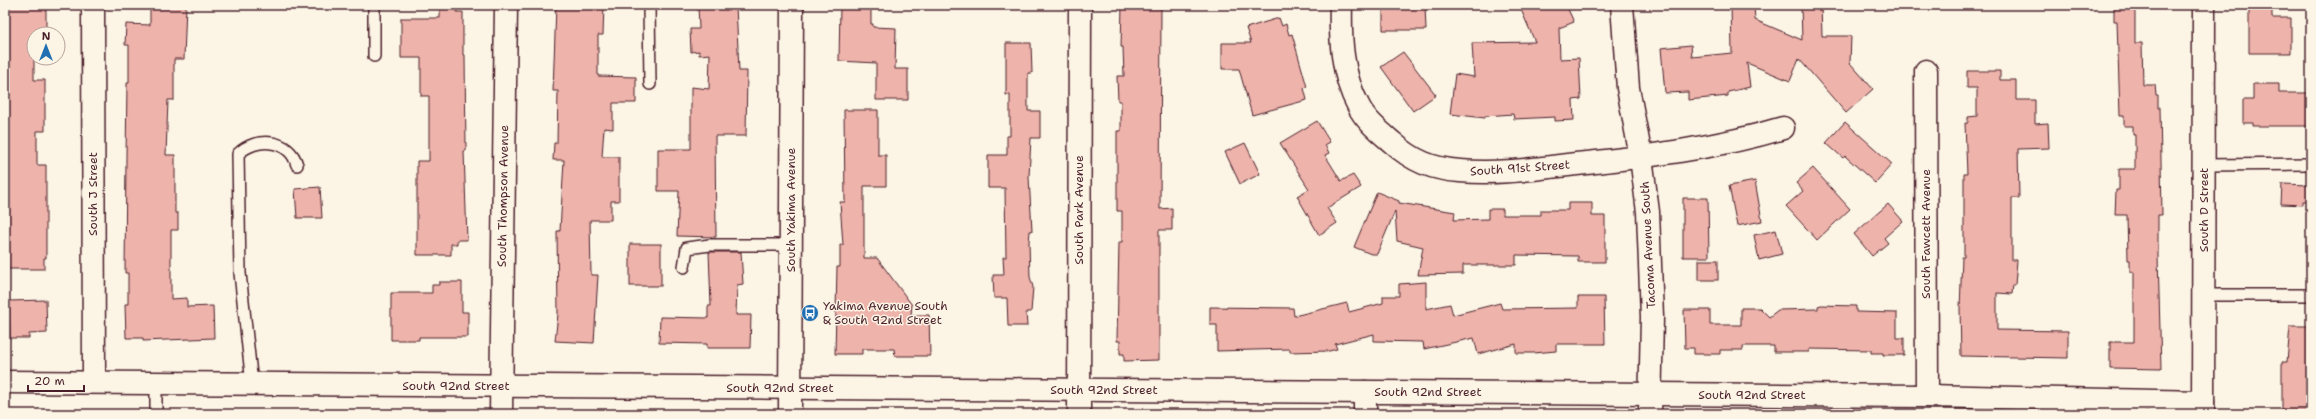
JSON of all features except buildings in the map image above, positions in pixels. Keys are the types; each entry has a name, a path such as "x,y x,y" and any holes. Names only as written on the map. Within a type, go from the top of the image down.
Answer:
{"street":[{"name":"South J Street","path":"93,5 94,382"},
{"name":"South Thompson Avenue","path":"501,414 506,5"},
{"name":"South Yakima Avenue","path":"790,414 792,5"},
{"name":"South Park Avenue","path":"1079,414 1080,5"},
{"name":"South 91st Street","path":"1341,5 1342,53 1346,74 1358,106 1374,125 1409,157 1429,166 1460,171 1514,170 1641,157 1760,135 1783,128"},
{"name":"Tacoma Avenue South","path":"1622,5 1628,88 1641,157 1648,212 1651,256 1651,404"},
{"name":"South D Street","path":"2203,408 2204,5"},
{"name":"South Fawcett Avenue","path":"1926,72 1927,396"},
{"name":"South 92nd Street","path":"5,382 1365,392 1651,404 1927,396 2203,408"},
{"path":"1365,392 1365,414"}],"lane":[{"path":"374,5 374,56"},
{"path":"649,5 650,84"},
{"path":"252,384 242,311 238,154 246,146 261,143 278,143 294,154 298,165"},
{"path":"2204,165 2311,164"},
{"path":"684,267 687,248 710,245 791,245"},
{"path":"2203,295 2311,295"},
{"path":"156,383 156,414"}],"place":[{"name":"Yakima Avenue South & South 92nd Street","path":"810,313"}]}
